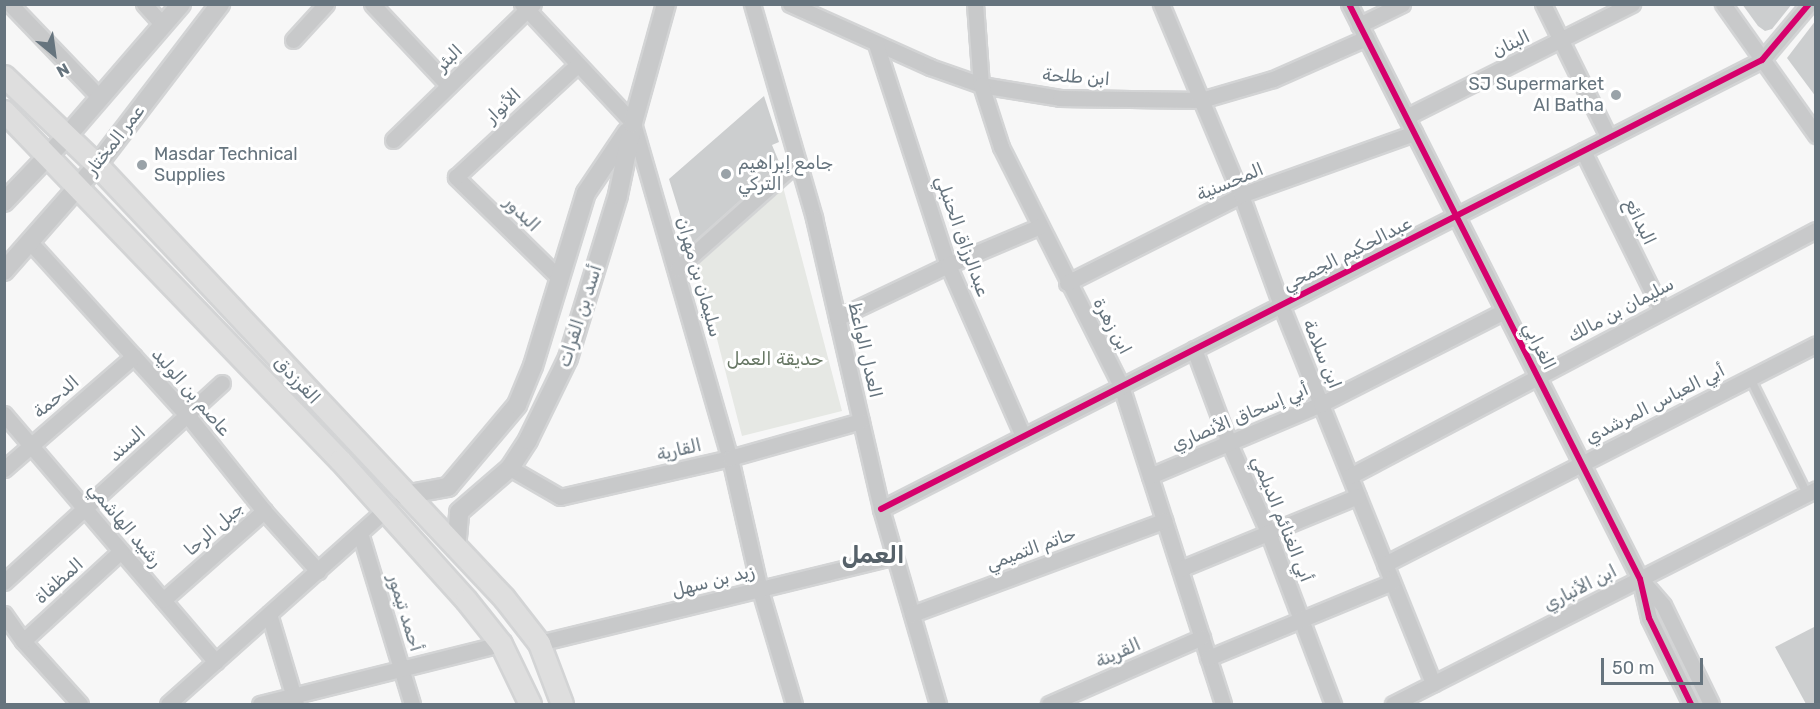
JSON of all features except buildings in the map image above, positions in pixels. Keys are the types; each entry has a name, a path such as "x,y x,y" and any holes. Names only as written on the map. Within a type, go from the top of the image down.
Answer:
{"main road":[{"name":"الفرزدق","path":"4,76 97,165 404,495 504,598 539,643 562,705"},
{"name":"الفرزدق","path":"4,111 385,510 466,600 501,644 530,705"}],"street":[{"path":"10,4 100,98"},
{"path":"144,4 163,25"},
{"name":"عمر المختار","path":"4,202 46,155 68,135 181,4"},
{"name":"عمر المختار","path":"4,271 97,165 220,4"},
{"path":"293,40 326,4"},
{"path":"372,4 449,86"},
{"name":"أسد بن الفرات","path":"456,549 459,512 510,468 528,440 568,358 618,195 633,123 666,4"},
{"name":"العدل الواعظ","path":"752,4 814,218 881,508 938,705"},
{"name":"ابن طلحة","path":"790,4 876,44 981,85 1060,98 1201,100 1273,79 1362,32 1402,4"},
{"name":"ابن زهرة","path":"975,4 981,85 1001,147 1038,226 1121,386 1223,705"},
{"name":"ابن سلامة","path":"1161,4 1241,195 1281,305 1433,684"},
{"name":"الغرابي","path":"1349,4 1640,579 1662,605 1711,705"},
{"path":"1543,4 1609,138"},
{"name":"البنان","path":"1406,117 1632,4"},
{"path":"1723,4 1815,135"},
{"name":"عبدالحكيم الجمحي","path":"881,508 1762,60 1809,4"},
{"name":"البئر","path":"393,140 527,6"},
{"name":"سليمان بن مهران","path":"527,6 577,65 633,123 678,269 730,458 760,590 794,705"},
{"name":"عبدالرزاق الحنبلي","path":"876,44 948,265 1023,436"},
{"name":"الأنوار","path":"456,177 577,65"},
{"name":"أسد بن الفرات","path":"404,495 448,487 517,405 533,366 586,193 633,123"},
{"name":"المحسنية","path":"1067,283 1241,195 1414,133"},
{"name":"البدائع","path":"1583,151 1662,311"},
{"path":"678,269 796,162"},
{"name":"البدور","path":"456,177 560,279"},
{"path":"837,318 948,265 1038,226"},
{"name":"سليمان بن مالك","path":"1350,476 1815,230"},
{"name":"عاصم بن الوليد","path":"30,242 188,416 264,512 318,571"},
{"name":"أبي إسحاق الأنصاري","path":"1150,476 1321,404 1504,311"},
{"name":"أبي العباس المرشدي","path":"1385,564 1815,344"},
{"name":"أبي الغنائم الديلمي","path":"1194,349 1229,443 1268,532 1333,705"},
{"name":"الدحمة","path":"4,469 134,356"},
{"name":"السند","path":"4,582 222,383"},
{"name":"رشيد الهاشمي","path":"4,414 216,662"},
{"name":"القارية","path":"510,468 560,497 730,458 861,421"},
{"name":"ابن الأنباري","path":"1393,705 1811,492"},
{"path":"1180,569 1358,495"},
{"path":"168,704 385,510"},
{"name":"جبل الرحا","path":"163,600 264,512"},
{"name":"حاتم التميمي","path":"912,614 1164,521"},
{"name":"أحمد تيمور","path":"360,533 412,705"},
{"name":"المظفاة","path":"22,641 122,551"},
{"name":"زيد بن سهل","path":"539,643 895,556"},
{"name":"الغرابي","path":"1640,579 1649,618 1691,705"},
{"path":"1208,658 1392,582"},
{"path":"4,614 22,641 80,705"},
{"path":"269,614 294,700"},
{"name":"القرينة","path":"1049,705 1202,637"},
{"path":"260,705 294,700 401,669 501,644"}],"lane":[{"path":"1750,378 1811,492"}],"green space":[{"name":"حديقة العمل","path":"782,183 842,411 742,436 697,261"}],"cycle path":[{"path":"1349,4 1640,579 1649,618 1691,704"},
{"path":"881,509 1762,60 1809,4"}],"place":[{"name":"SJ Supermarket Al Batha","path":"1616,95"},
{"name":"Masdar Technical Supplies","path":"142,165"},
{"name":"جامع إبراهيم التركي","path":"726,174"}],"district":[{"name":"العمل","path":"873,556"}]}
